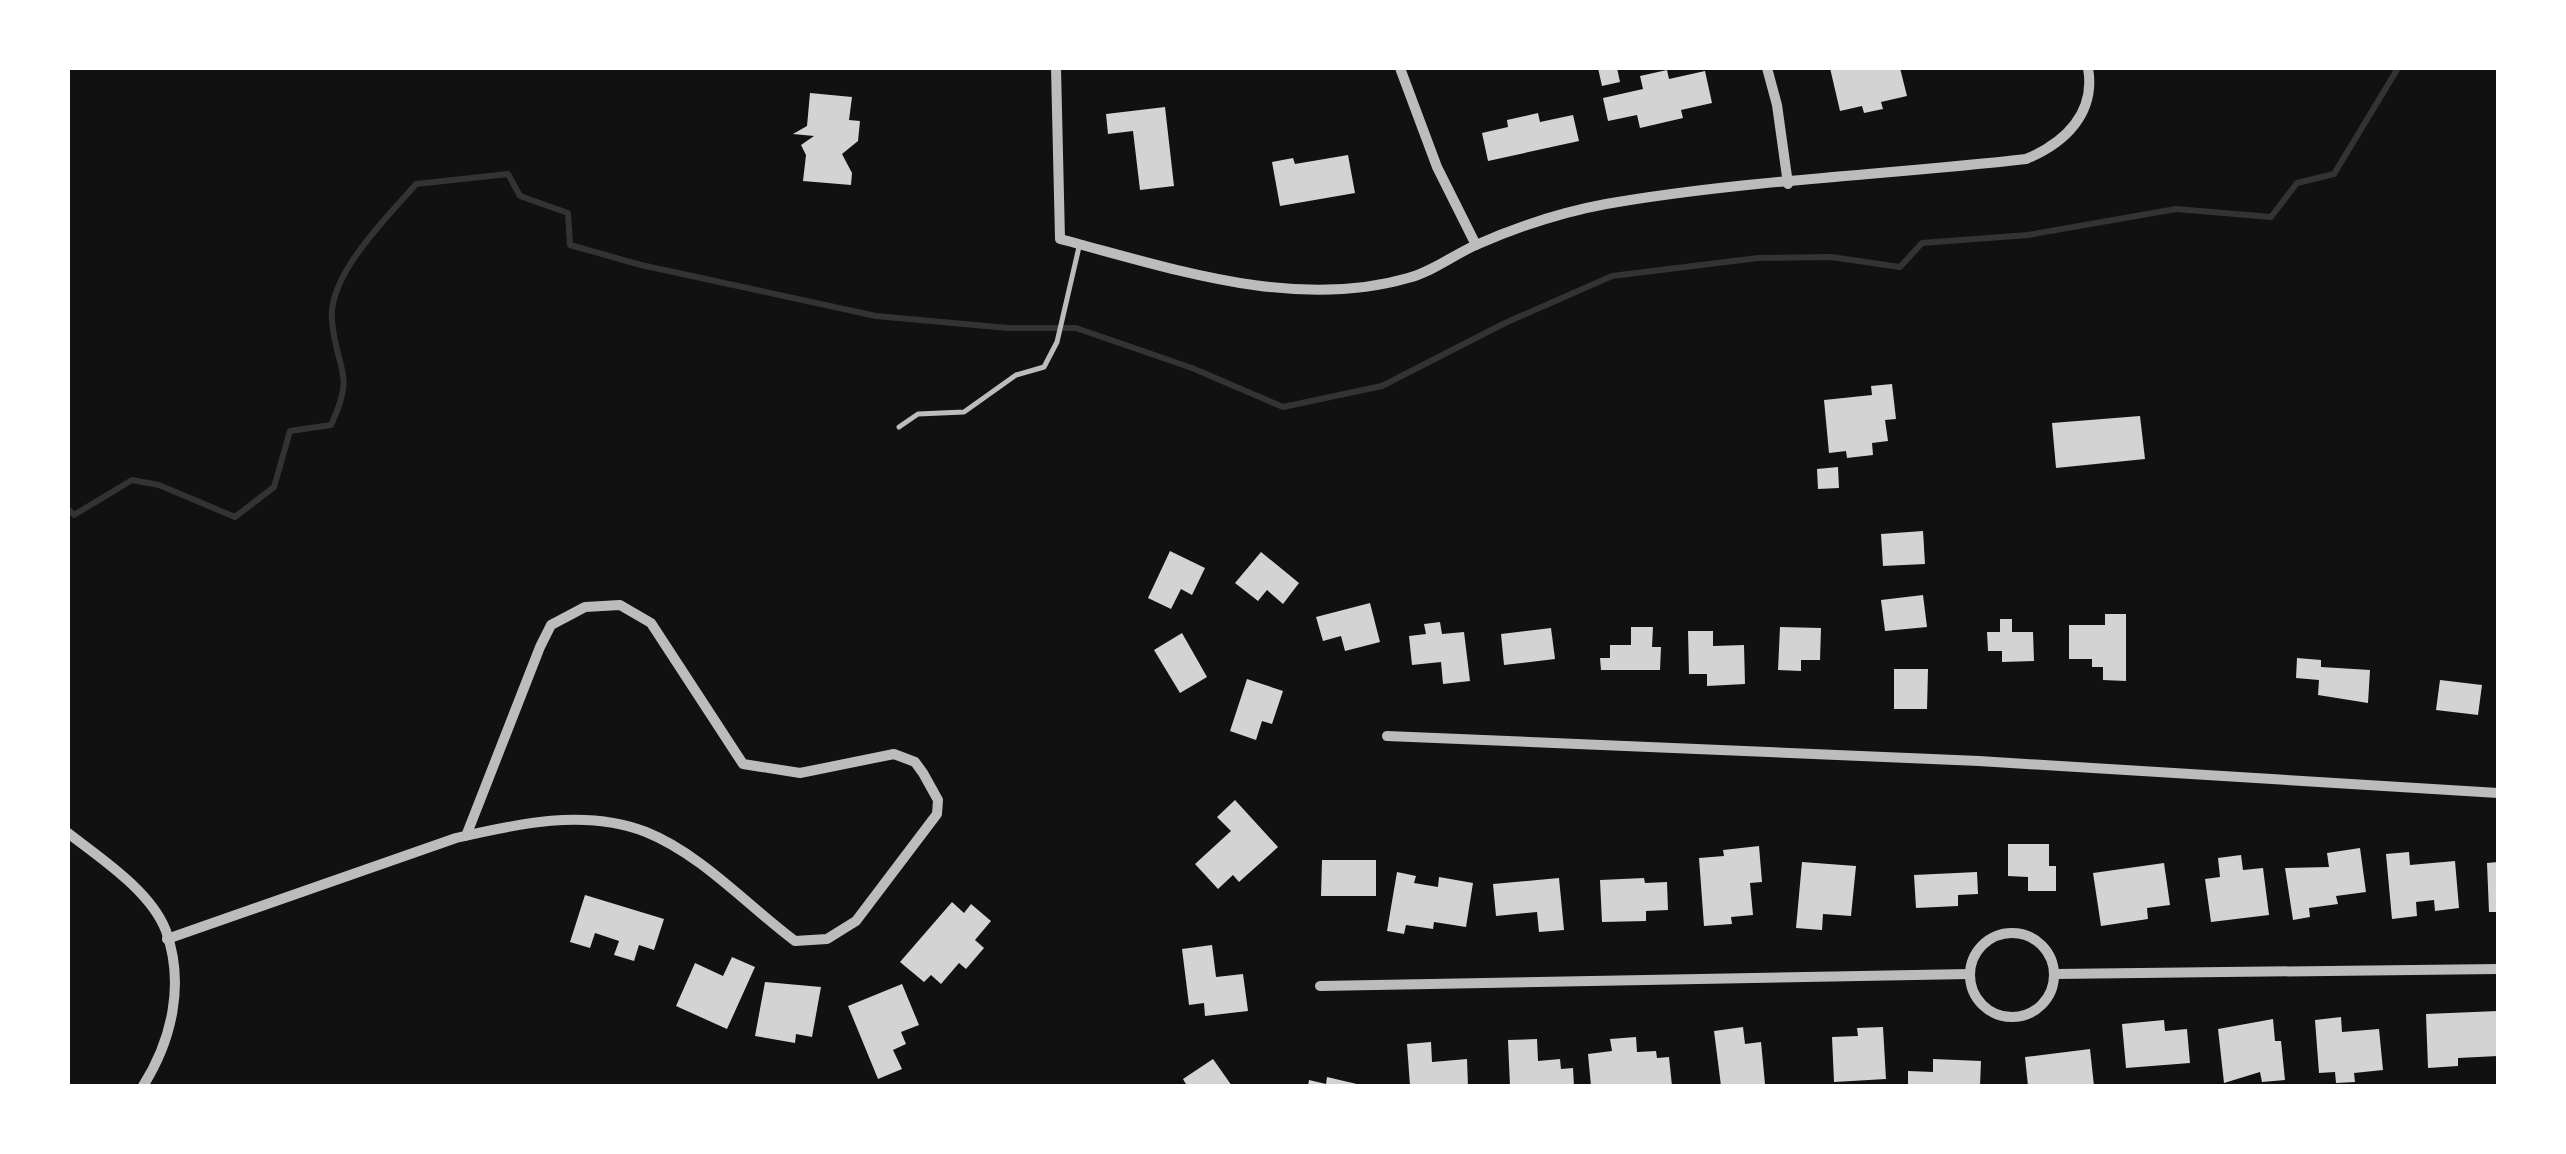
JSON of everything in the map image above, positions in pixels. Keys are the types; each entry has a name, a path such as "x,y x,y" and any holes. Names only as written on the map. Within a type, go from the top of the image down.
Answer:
{"street":[{"path":"1056,68 1060,239 1225,278 1289,289 1340,290 1413,277 1476,244 1573,210 1657,195 2026,159 2056,146 2082,112 2091,84 2088,68"},
{"path":"1400,68 1437,167 1476,244"},
{"path":"1767,68 1778,105 1788,184"},
{"path":"167,939 466,836 514,824 597,820 647,832 707,870 796,941 828,940 856,922 936,814 938,800 915,762 894,754 800,773 743,764 650,623 620,605 608,603 565,614 551,626 466,836"},
{"path":"1387,736 1999,762 2498,792"},
{"path":"68,833 136,890 166,930 175,1000 168,1042 144,1086"},
{"path":"2012,932 2033,938 2049,953 2055,974 2050,996 2034,1012 2012,1018 1990,1012 1974,996 1969,974 1975,953 1991,937 2012,932"},
{"path":"2055,974 2498,969"},
{"path":"1320,986 1969,974"}],"lane":[{"path":"898,427 918,414 964,412 1016,374 1044,367 1056,342 1080,244"}],"building":[{"path":"1598,68 1617,68 1620,82 1602,86"},
{"path":"1830,68 1900,68 1907,96 1881,102 1883,109 1864,113 1862,106 1840,111"},
{"path":"1667,70 1669,79 1705,71 1712,103 1681,110 1683,118 1640,128 1637,115 1608,121 1603,98 1643,89 1640,76"},
{"path":"810,93 852,97 849,120 860,121 858,141 842,154 852,173 851,185 803,181 806,155 801,145 814,136 793,134 807,126"},
{"path":"1165,107 1174,186 1140,190 1133,131 1108,134 1106,114"},
{"path":"1538,113 1540,122 1573,115 1579,141 1488,161 1482,133 1508,127 1507,120"},
{"path":"1348,155 1355,193 1280,206 1272,162 1293,158 1295,164"},
{"path":"1892,384 1896,419 1885,420 1888,441 1872,443 1873,455 1847,458 1846,451 1829,453 1824,400 1872,395 1871,386"},
{"path":"2140,416 2145,459 2056,468 2052,423"},
{"path":"1838,467 1839,488 1818,489 1817,469"},
{"path":"1923,531 1925,564 1883,566 1881,534"},
{"path":"1170,551 1205,568 1192,595 1181,589 1171,609 1148,598"},
{"path":"1261,552 1299,583 1283,604 1267,590 1258,601 1235,583"},
{"path":"1923,595 1927,627 1885,631 1881,600"},
{"path":"1370,603 1380,642 1345,651 1341,636 1323,641 1316,617"},
{"path":"2105,614 2126,614 2126,681 2103,680 2103,667 2092,667 2092,659 2069,659 2069,625 2105,625"},
{"path":"2000,619 2012,619 2012,632 2033,632 2034,661 2002,662 2002,651 1988,651 1987,632 2000,632"},
{"path":"1440,622 1442,634 1464,632 1470,681 1443,684 1441,662 1412,665 1409,636 1426,634 1424,624"},
{"path":"1631,627 1653,627 1652,647 1661,647 1660,670 1601,670 1600,658 1610,658 1610,645 1631,645"},
{"path":"1780,627 1821,628 1820,660 1801,660 1801,671 1778,670"},
{"path":"1551,628 1555,659 1504,665 1501,634"},
{"path":"1688,631 1713,631 1713,646 1744,645 1745,684 1707,686 1707,674 1689,674"},
{"path":"1182,633 1207,677 1180,693 1154,650"},
{"path":"2297,658 2321,660 2321,667 2370,670 2368,703 2318,695 2319,680 2296,678"},
{"path":"1894,669 1928,669 1927,709 1894,709"},
{"path":"1247,679 1283,691 1272,724 1262,721 1256,740 1230,731"},
{"path":"2440,680 2482,685 2478,715 2436,710"},
{"path":"1235,800 1278,847 1239,882 1233,875 1218,889 1195,864 1231,831 1217,817"},
{"path":"2008,844 2049,844 2049,866 2056,866 2056,891 2028,891 2028,877 2008,876"},
{"path":"1759,846 1762,882 1750,883 1753,915 1731,917 1732,924 1704,926 1699,858 1724,856 1723,850"},
{"path":"2360,848 2366,892 2336,896 2338,904 2309,908 2310,917 2293,920 2285,868 2329,867 2327,853"},
{"path":"2409,852 2410,865 2455,861 2459,908 2435,911 2434,900 2416,902 2417,916 2392,919 2386,854"},
{"path":"2241,855 2243,870 2263,868 2269,915 2211,922 2205,879 2220,877 2218,858"},
{"path":"1322,860 1376,860 1376,896 1321,896"},
{"path":"1802,862 1856,866 1851,916 1823,914 1822,930 1796,928"},
{"path":"2498,862 2498,912 2489,912 2487,863"},
{"path":"2164,863 2170,905 2147,908 2148,919 2101,926 2093,873"},
{"path":"1397,872 1416,876 1414,883 1438,887 1439,877 1473,883 1466,927 1434,922 1433,929 1406,925 1404,934 1387,931"},
{"path":"1977,872 1978,894 1958,895 1958,906 1916,908 1914,875"},
{"path":"1559,878 1564,930 1539,932 1537,912 1496,916 1493,884"},
{"path":"1644,878 1645,883 1667,882 1668,910 1646,911 1646,921 1602,922 1600,880"},
{"path":"585,895 664,919 654,950 639,945 634,961 614,955 619,941 595,933 590,948 570,942"},
{"path":"952,902 964,913 971,904 991,921 975,940 984,948 966,969 959,963 941,984 931,975 924,982 900,962"},
{"path":"1212,945 1216,977 1243,974 1248,1011 1205,1016 1204,1003 1189,1005 1182,949"},
{"path":"732,957 755,967 727,1029 676,1006 695,963 723,976"},
{"path":"765,982 821,987 812,1037 796,1034 795,1043 755,1036"},
{"path":"902,984 919,1025 901,1032 906,1044 893,1050 902,1069 878,1079 848,1006"},
{"path":"2498,1011 2498,1056 2458,1058 2458,1066 2428,1068 2426,1014"},
{"path":"2341,1017 2342,1032 2379,1029 2383,1070 2354,1073 2355,1082 2336,1083 2335,1072 2319,1073 2315,1020"},
{"path":"2273,1019 2275,1041 2281,1041 2285,1080 2262,1082 2260,1072 2224,1083 2218,1029"},
{"path":"2164,1020 2165,1031 2187,1029 2190,1063 2126,1068 2122,1024"},
{"path":"1743,1027 1745,1044 1761,1042 1765,1084 1721,1086 1714,1031"},
{"path":"1883,1027 1886,1079 1834,1082 1832,1037 1858,1036 1857,1028"},
{"path":"1636,1037 1637,1052 1656,1051 1657,1058 1669,1057 1672,1086 1591,1086 1588,1054 1612,1051 1610,1039"},
{"path":"1537,1039 1538,1061 1560,1059 1561,1069 1573,1068 1574,1086 1510,1086 1508,1040"},
{"path":"1431,1042 1432,1062 1467,1059 1468,1086 1410,1086 1407,1044"},
{"path":"2090,1049 2094,1086 2028,1086 2025,1057"},
{"path":"1213,1059 1232,1086 1187,1086 1183,1079"},
{"path":"1933,1059 1981,1061 1980,1086 1908,1086 1908,1071 1933,1072"},
{"path":"1327,1077 1361,1086 1308,1086 1309,1080 1326,1084"}],"waterway":[{"path":"68,509 74,515 132,480 159,485 235,517 274,487 290,431 331,425 338,407 344,383 332,321 339,285 362,248 416,184 508,174 520,196 568,213 570,245 641,265 876,316 1008,328 1076,328 1192,368 1283,407 1382,386 1505,323 1612,276 1758,258 1831,257 1900,267 1922,243 2028,235 2176,209 2271,217 2297,183 2334,174 2398,68"}]}
